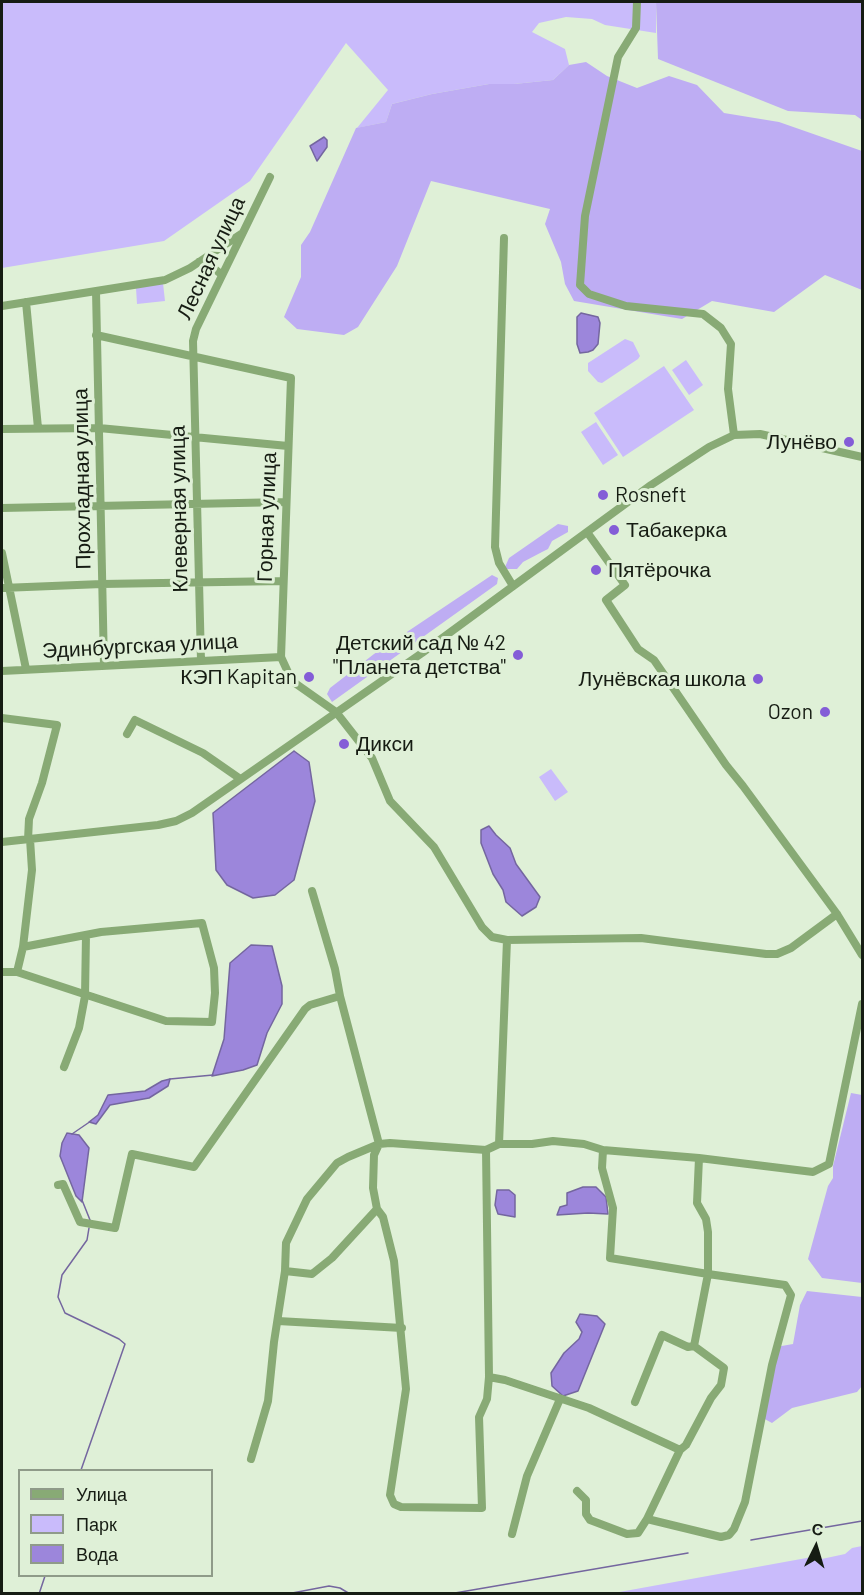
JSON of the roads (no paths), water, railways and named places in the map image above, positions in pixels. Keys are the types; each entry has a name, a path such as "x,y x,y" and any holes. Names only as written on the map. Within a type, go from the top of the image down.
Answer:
{"street":[{"path":"637,2 636,28 618,57 585,216 580,285 589,294 626,306 703,315 721,328 731,344 728,389 734,435"},
{"name":"Лесная улица","path":"194,356 193,340 196,329 270,177"},
{"path":"2,306 165,280 199,262 242,234"},
{"path":"504,238 495,547 499,563 513,586"},
{"path":"199,262 222,275"},
{"name":"Прохладная улица","path":"96,291 104,666"},
{"path":"26,302 38,428"},
{"path":"96,335 194,356"},
{"name":"Горная улица","path":"194,356 291,378 281,657"},
{"name":"Клеверная улица","path":"194,356 201,661"},
{"path":"2,429 99,428 288,446"},
{"path":"2,842 158,825 176,821 192,813 239,778 422,653 651,485 709,447 734,435 760,434 862,457"},
{"path":"2,508 286,502"},
{"path":"587,532 625,585 606,600 612,610 638,649 654,660 726,765 837,914 862,954"},
{"path":"2,553 5,588 26,669"},
{"path":"5,588 283,581"},
{"path":"281,657 292,681 336,712 372,758 390,801 434,847 482,927 492,937 507,940 641,938 777,954 791,948 837,914"},
{"name":"Эдинбургская улица","path":"2,671 281,657"},
{"path":"2,718 57,725 42,783 29,819 32,870 23,947 17,972"},
{"path":"127,734 135,720 203,753 239,778"},
{"path":"312,891 335,969 379,1144 374,1155 373,1188 377,1209 383,1217 394,1261 406,1389 390,1496 394,1504 401,1507 482,1508 479,1417 487,1399 489,1377 486,1150"},
{"path":"2,972 17,972 166,1021 212,1022 215,993 214,968 202,923 86,935 23,947"},
{"path":"64,1067 79,1028 85,996 86,935"},
{"path":"499,1144 507,940"},
{"path":"58,1185 63,1184 80,1222 115,1228 132,1154 194,1167 305,1009 310,1005 340,996"},
{"path":"251,1459 267,1401 285,1271 286,1243 299,1213 322,1179 337,1163 348,1156 379,1144 486,1150 499,1144 554,1141 584,1144 603,1150 699,1158 813,1172 829,1164 862,1004"},
{"path":"603,1150 602,1168 613,1208 610,1258 785,1285 792,1295 772,1365 745,1502 729,1535 721,1537 647,1519"},
{"path":"694,1346 708,1274 706,1219 697,1203 699,1158"},
{"path":"285,1271 312,1274 332,1258 377,1209"},
{"path":"278,1321 402,1328"},
{"path":"577,1491 586,1500 586,1514 590,1520 627,1534 638,1533 680,1450 686,1445 711,1398 721,1385 724,1368 694,1346 688,1347 662,1335 635,1402"},
{"path":"489,1377 505,1380 589,1408 680,1450"},
{"path":"512,1534 527,1476 560,1399"}],"water":[{"path":"324,137 327,140 327,147 317,161 310,146"},
{"path":"581,313 598,317 600,323 598,344 593,350 580,353 577,344 577,317"},
{"path":"294,751 309,762 315,801 294,880 275,895 253,898 227,885 216,870 213,813"},
{"path":"489,826 510,848 516,864 540,897 536,907 522,916 506,902 503,890 493,874 481,843 481,830"},
{"path":"251,945 272,946 282,986 282,1004 267,1033 257,1065 212,1076 224,1039 230,963"},
{"path":"170,1079 168,1086 149,1098 110,1105 96,1124 89,1122 98,1115 108,1095 145,1091"},
{"path":"67,1133 79,1135 89,1148 82,1202 76,1196 60,1156 62,1143"},
{"path":"583,1187 596,1187 606,1197 608,1214 557,1215 560,1207 567,1205 567,1193"},
{"path":"497,1190 509,1190 515,1195 515,1217 498,1214 495,1205"},
{"path":"580,1314 597,1316 605,1324 578,1391 563,1396 552,1386 551,1373 564,1353 579,1339 582,1332 576,1322"}],"waterway":[{"path":"170,1079 213,1075"},
{"path":"72,1134 91,1121"},
{"path":"82,1200 90,1220"},
{"path":"81,1469 125,1344 65,1313 58,1297 62,1275 87,1240 89,1228"},
{"path":"751,1540 862,1521"},
{"path":"449,1594 688,1553"},
{"path":"39,1594 45,1577"},
{"path":"287,1594 329,1586 340,1588 350,1594"}],"place":[{"name":"Лунёво","path":"849,442"},
{"name":"Rosneft","path":"603,495"},
{"name":"Табакерка","path":"614,530"},
{"name":"Пятёрочка","path":"596,570"},
{"name":"Детский сад № 42 \"Планета детства\"","path":"518,655"},
{"name":"КЭП Kapitan","path":"309,677"},
{"name":"Лунёвская школа","path":"758,679"},
{"name":"Ozon","path":"825,712"},
{"name":"Дикси","path":"344,744"}]}
